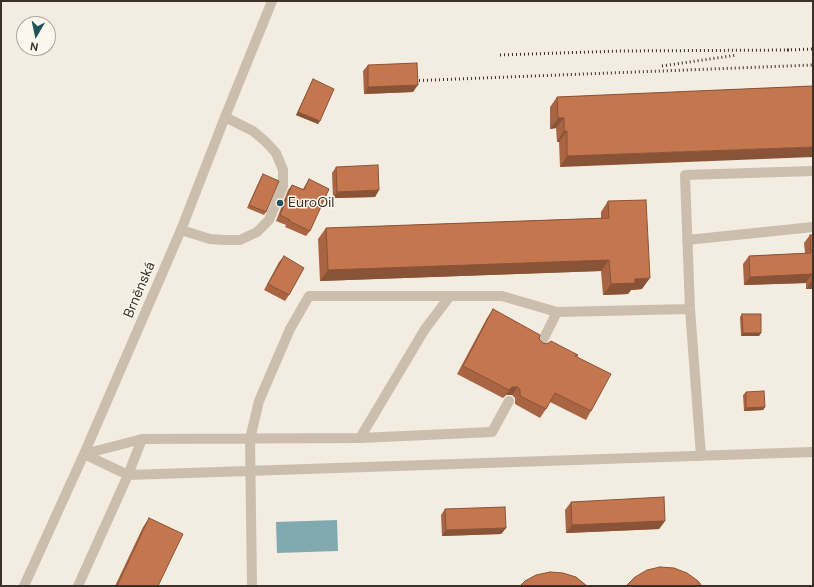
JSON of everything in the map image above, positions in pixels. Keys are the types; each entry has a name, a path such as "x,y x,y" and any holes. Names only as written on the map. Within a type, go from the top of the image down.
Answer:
{"street":[{"name":"Brněnská","path":"24,586 84,454 181,230 272,1"},
{"path":"181,230 210,239 240,240 258,232 269,220 284,186 283,170 276,153 253,130 225,117"},
{"path":"700,456 690,309 686,175 813,171"},
{"path":"687,240 813,227"},
{"path":"252,586 250,438 259,401 290,329 309,296 502,296 557,312 690,309"},
{"path":"360,438 425,329 450,296"},
{"path":"540,346 557,312"},
{"path":"84,454 142,439 360,438 492,432 509,401"},
{"path":"78,586 128,475 142,439"},
{"path":"84,454 128,475 813,452"}],"water":[{"path":"337,520 338,551 277,553 276,522"}],"building":[{"path":"417,63 418,85 368,87 368,65"},
{"path":"313,79 334,89 320,121 298,112"},
{"path":"813,86 813,147 567,156 567,131 564,131 564,118 558,118 557,97"},
{"path":"378,165 379,190 337,192 336,167"},
{"path":"263,174 279,181 266,212 249,205"},
{"path":"309,179 329,189 310,231 280,215 292,185 304,190"},
{"path":"646,200 650,278 635,279 635,283 611,284 609,260 328,270 326,228 609,218 608,201"},
{"path":"810,235 813,235 813,281 812,274 750,277 749,256 811,253"},
{"path":"284,256 304,268 289,295 268,284"},
{"path":"493,309 540,335 539,339 543,343 547,344 551,341 578,355 575,356 611,374 591,411 555,393 546,409 520,396 520,390 518,387 512,387 509,390 463,366"},
{"path":"742,314 761,314 761,333 743,333"},
{"path":"764,391 765,407 746,408 746,392"},
{"path":"664,497 665,521 572,525 571,502"},
{"path":"505,507 506,528 446,530 445,509"},
{"path":"149,518 183,534 158,586 117,586"},
{"path":"660,567 674,568 687,573 702,586 626,586 635,577 647,570"},
{"path":"550,572 563,573 576,577 587,586 520,586 525,581 536,575"}],"railway":[{"path":"787,50 813,49"},
{"path":"500,55 620,51 792,50"},
{"path":"662,66 737,55"},
{"path":"407,81 813,65"}],"place":[{"name":"EuroOil","path":"280,203"}]}
